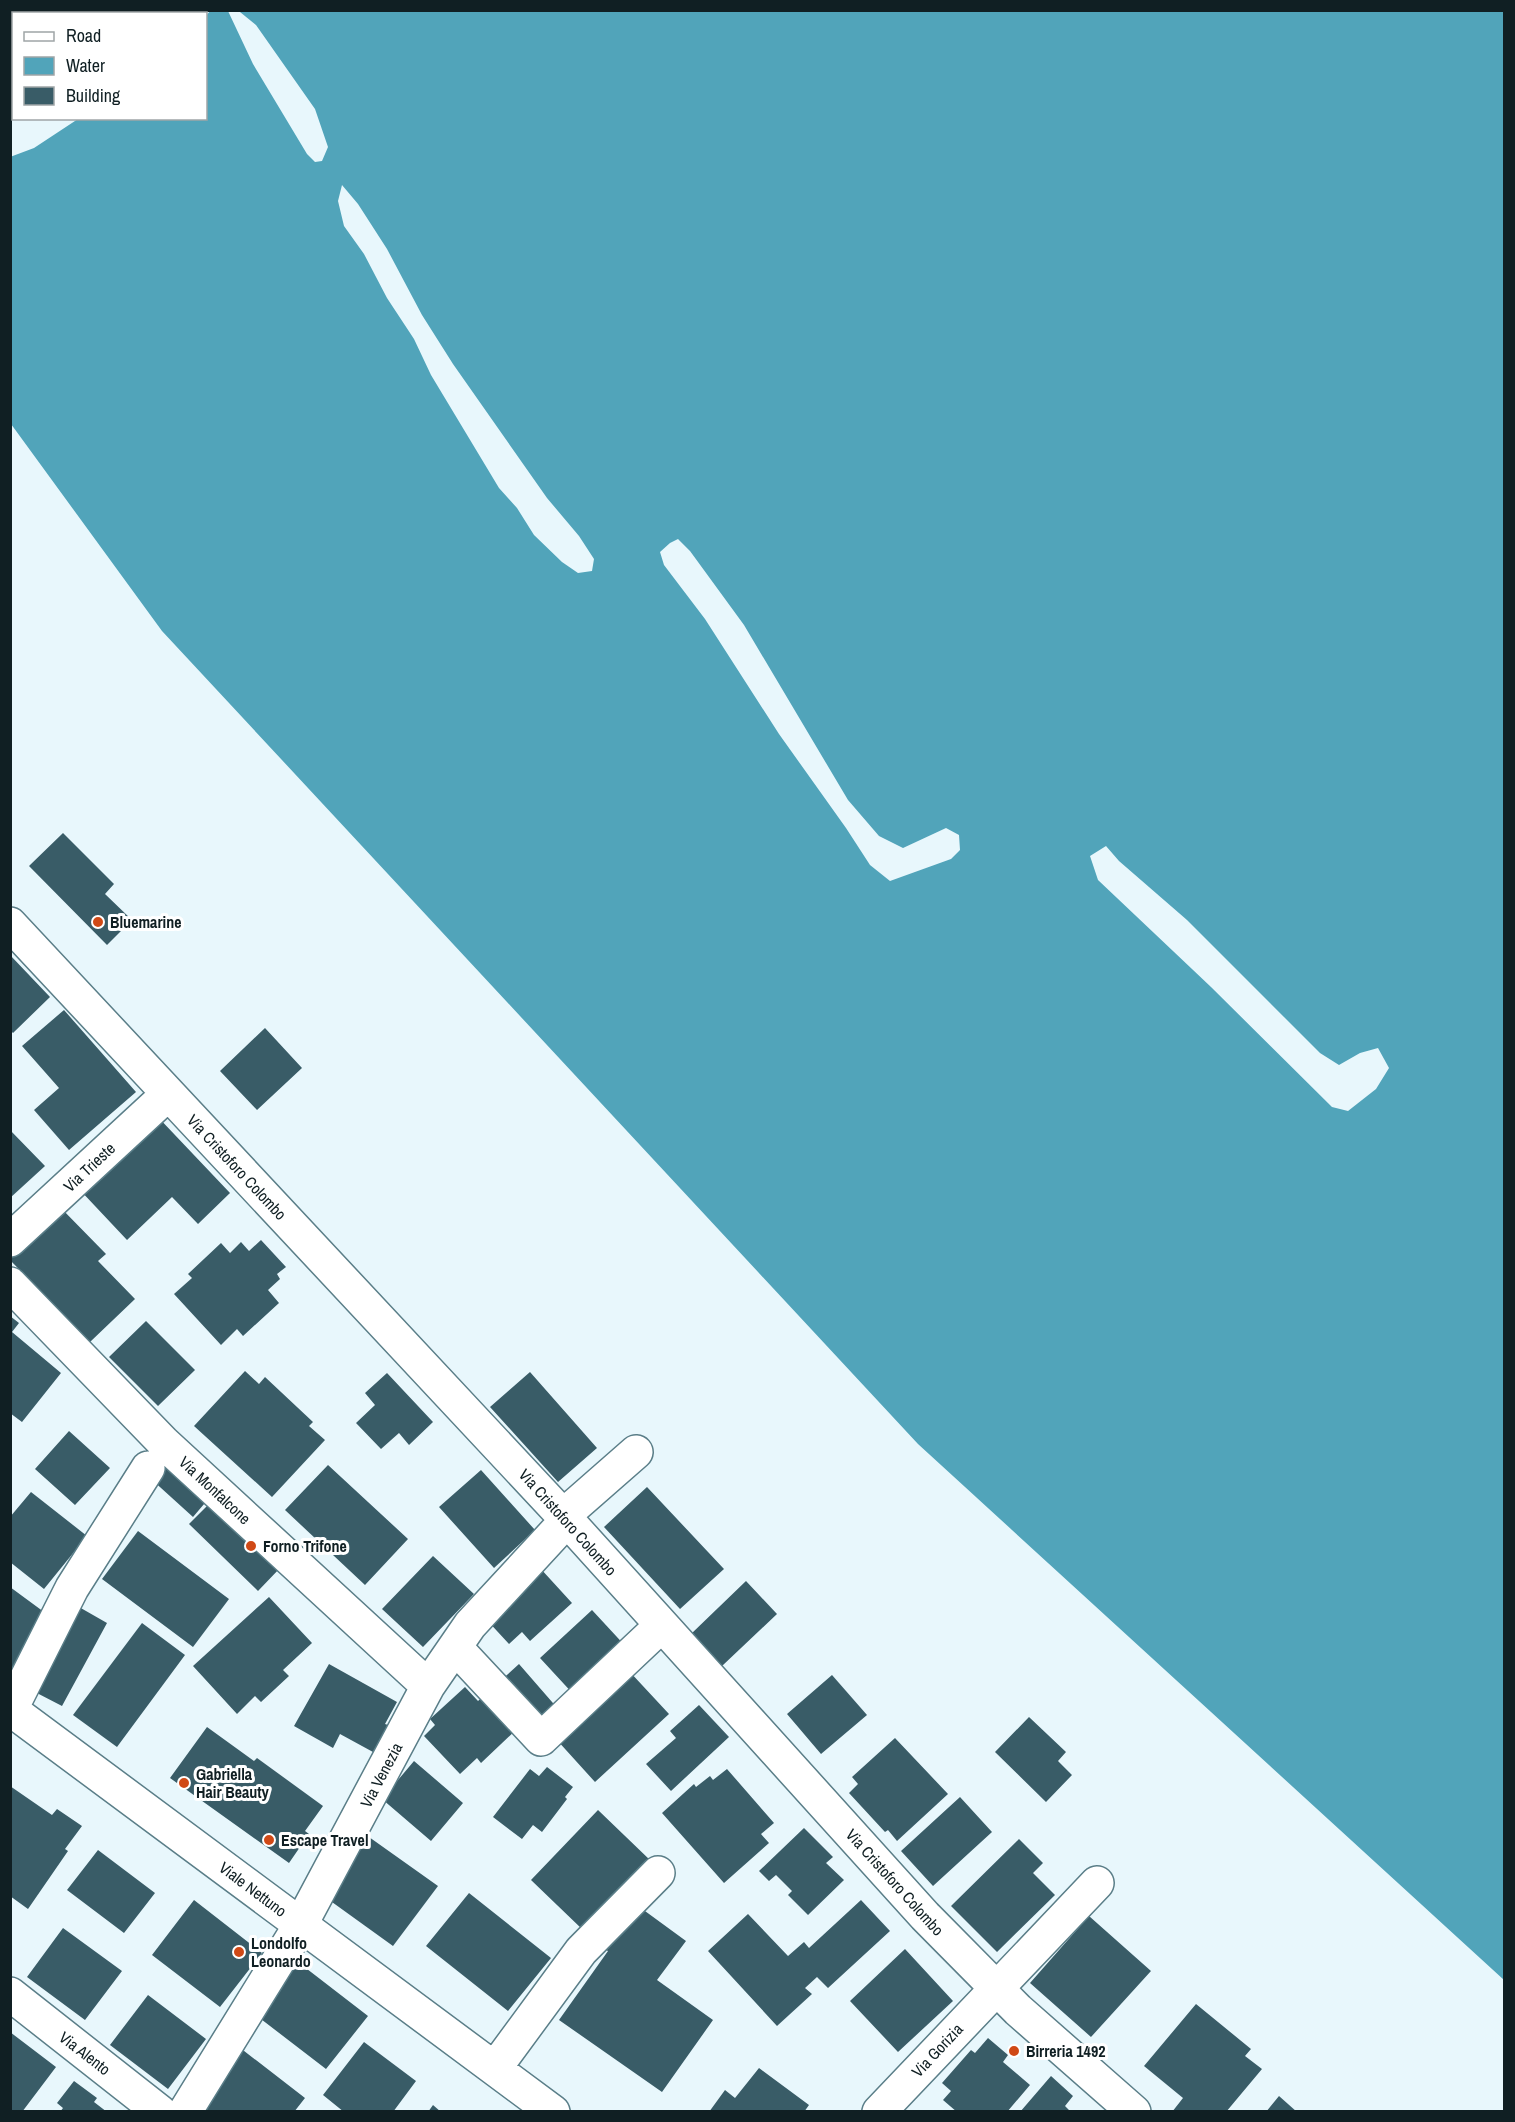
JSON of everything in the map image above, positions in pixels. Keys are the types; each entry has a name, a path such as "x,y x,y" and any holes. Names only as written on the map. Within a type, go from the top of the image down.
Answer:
{"street":[{"name":"Via Cristoforo Colombo","path":"10,924 565,1518 917,1908 996,1988 1134,2112"},
{"name":"Via Trieste","path":"10,1240 168,1094"},
{"name":"Via Monfalcone","path":"10,1284 164,1443 428,1686"},
{"name":"Via Venezia","path":"185,2112 301,1924 428,1686 470,1625 565,1518 636,1452"},
{"path":"11,1709 72,1588 148,1468"},
{"path":"455,1647 540,1739 662,1626"},
{"name":"Viale Nettuno","path":"11,1709 553,2112"},
{"path":"495,2068 581,1951 658,1873"},
{"name":"Via Gorizia","path":"879,2112 1097,1883"},
{"name":"Via Alento","path":"10,1994 160,2112"}],"water":[{"path":"11,10 93,10 92,12 12,12 11,63"},
{"path":"210,11 1504,11 1504,1980 918,1444 162,631 11,424 10,157 34,148 76,120 207,120 207,15"}],"pier":[{"path":"228,11 240,12 256,25 315,109 328,147 322,161 315,162 307,154 253,64"},
{"path":"342,185 358,204 387,249 422,315 453,364 547,498 579,536 594,559 592,571 578,573 562,562 534,535 517,508 499,488 431,375 414,339 387,298 364,254 344,226 338,201"},
{"path":"678,539 690,551 744,625 848,800 879,836 903,848 946,828 959,835 960,850 951,859 890,881 870,865 779,734 705,619 664,565 660,552"},
{"path":"1106,846 1119,861 1187,920 1320,1053 1339,1065 1360,1053 1378,1048 1389,1068 1376,1089 1348,1111 1332,1107 1211,987 1098,880 1090,856"}],"building":[{"path":"63,833 114,884 105,894 132,920 107,945 29,866"},
{"path":"10,955 50,997 13,1033 10,1030"},
{"path":"64,1010 136,1092 69,1150 34,1110 59,1088 22,1046"},
{"path":"265,1028 302,1068 257,1110 220,1071"},
{"path":"156,1115 230,1193 198,1224 172,1197 127,1240 79,1189"},
{"path":"10,1130 45,1166 10,1198"},
{"path":"58,1205 106,1254 98,1261 135,1299 90,1342 10,1260 10,1251"},
{"path":"261,1240 286,1267 277,1274 280,1279 268,1290 279,1303 243,1336 237,1329 221,1345 174,1294 192,1278 188,1274 221,1243 230,1253 241,1242 249,1251"},
{"path":"10,1316 19,1323 12,1332 61,1373 22,1422 10,1413"},
{"path":"146,1321 195,1370 158,1406 109,1357"},
{"path":"245,1371 259,1384 265,1377 313,1422 309,1426 325,1440 272,1497 194,1426"},
{"path":"530,1372 597,1448 558,1482 490,1407"},
{"path":"387,1373 433,1422 409,1445 399,1433 381,1449 356,1423 375,1405 365,1393"},
{"path":"69,1431 110,1468 75,1505 35,1469"},
{"path":"168,1459 210,1497 193,1517 150,1478"},
{"path":"328,1465 408,1539 365,1585 285,1510"},
{"path":"481,1470 535,1530 494,1568 439,1507"},
{"path":"647,1487 724,1569 680,1609 604,1527"},
{"path":"31,1492 87,1536 44,1589 10,1562 10,1517"},
{"path":"212,1501 281,1567 258,1591 189,1524"},
{"path":"138,1531 229,1599 193,1647 102,1579"},
{"path":"433,1556 474,1594 423,1647 382,1609"},
{"path":"540,1568 572,1603 530,1641 522,1632 509,1644 485,1618"},
{"path":"746,1581 777,1614 722,1666 691,1634"},
{"path":"10,1587 44,1612 10,1679"},
{"path":"269,1597 312,1643 283,1670 289,1676 261,1702 255,1696 237,1714 193,1666"},
{"path":"79,1607 107,1623 62,1706 33,1691"},
{"path":"592,1610 629,1650 576,1697 540,1658"},
{"path":"142,1623 185,1655 117,1747 73,1715"},
{"path":"329,1664 397,1702 385,1724 388,1725 373,1752 340,1734 333,1748 294,1726"},
{"path":"519,1664 559,1710 539,1728 498,1683"},
{"path":"629,1671 669,1714 595,1782 556,1739"},
{"path":"832,1675 867,1715 821,1754 787,1714"},
{"path":"465,1687 478,1701 487,1693 519,1727 481,1763 477,1758 460,1774 424,1736 435,1725 430,1719"},
{"path":"699,1705 729,1737 671,1791 646,1764 676,1738 670,1731"},
{"path":"1029,1717 1066,1752 1058,1761 1072,1775 1046,1802 995,1752"},
{"path":"207,1727 254,1761 257,1758 323,1806 305,1831 309,1834 289,1863 170,1778"},
{"path":"895,1738 948,1794 897,1841 888,1830 885,1832 849,1793 858,1784 852,1777"},
{"path":"414,1761 463,1803 431,1841 382,1799"},
{"path":"547,1767 573,1787 565,1797 567,1799 542,1832 533,1825 522,1839 493,1817 530,1769 539,1776"},
{"path":"727,1769 774,1823 761,1834 769,1843 724,1883 662,1813 694,1784 696,1787 710,1776 713,1780"},
{"path":"10,1786 52,1815 57,1809 82,1826 65,1849 68,1851 28,1909 10,1896"},
{"path":"960,1797 992,1832 933,1886 901,1851"},
{"path":"598,1810 651,1861 583,1930 531,1880"},
{"path":"804,1828 833,1857 826,1863 844,1880 808,1915 788,1895 792,1891 776,1875 769,1881 759,1871"},
{"path":"369,1837 438,1886 393,1946 325,1897"},
{"path":"1019,1839 1043,1863 1033,1873 1055,1895 997,1952 951,1906"},
{"path":"98,1850 155,1893 124,1933 67,1890"},
{"path":"469,1893 551,1958 508,2011 426,1946"},
{"path":"194,1900 262,1953 220,2007 152,1955"},
{"path":"861,1900 890,1931 828,1988 817,1977 805,1988 812,1994 777,2026 708,1951 748,1914 788,1956 804,1942 809,1948"},
{"path":"634,1903 686,1941 657,1980 713,2020 662,2092 559,2020 608,1951 602,1948"},
{"path":"1089,1916 1151,1971 1091,2037 1030,1983"},
{"path":"63,1928 122,1971 85,2020 27,1977"},
{"path":"905,1949 953,2001 898,2052 850,2001"},
{"path":"298,1962 368,2016 326,2069 257,2016"},
{"path":"148,1995 206,2039 168,2089 110,2045"},
{"path":"1196,2004 1251,2049 1245,2056 1262,2069 1226,2112 1172,2112 1183,2098 1144,2066"},
{"path":"10,2032 56,2067 22,2112 10,2112"},
{"path":"988,2038 1008,2055 1003,2062 1030,2085 1007,2112 957,2112 943,2100 951,2091 942,2083 971,2050 975,2053"},
{"path":"364,2042 416,2081 393,2112 344,2112 323,2095"},
{"path":"239,2047 305,2098 294,2112 205,2112"},
{"path":"759,2068 809,2105 804,2112 709,2112 725,2090 735,2098"},
{"path":"1051,2076 1073,2096 1065,2106 1071,2112 1020,2112"},
{"path":"74,2081 97,2098 94,2102 107,2112 60,2112 63,2108 57,2103"},
{"path":"1279,2096 1297,2112 1266,2112"},
{"path":"433,2105 441,2112 428,2112"}],"place":[{"name":"Bluemarine","path":"98,922"},
{"name":"Forno Trifone","path":"251,1546"},
{"name":"Gabriella Hair Beauty","path":"184,1783"},
{"name":"Escape Travel","path":"269,1840"},
{"name":"Londolfo Leonardo","path":"239,1952"},
{"name":"Birreria 1492","path":"1014,2051"}]}
